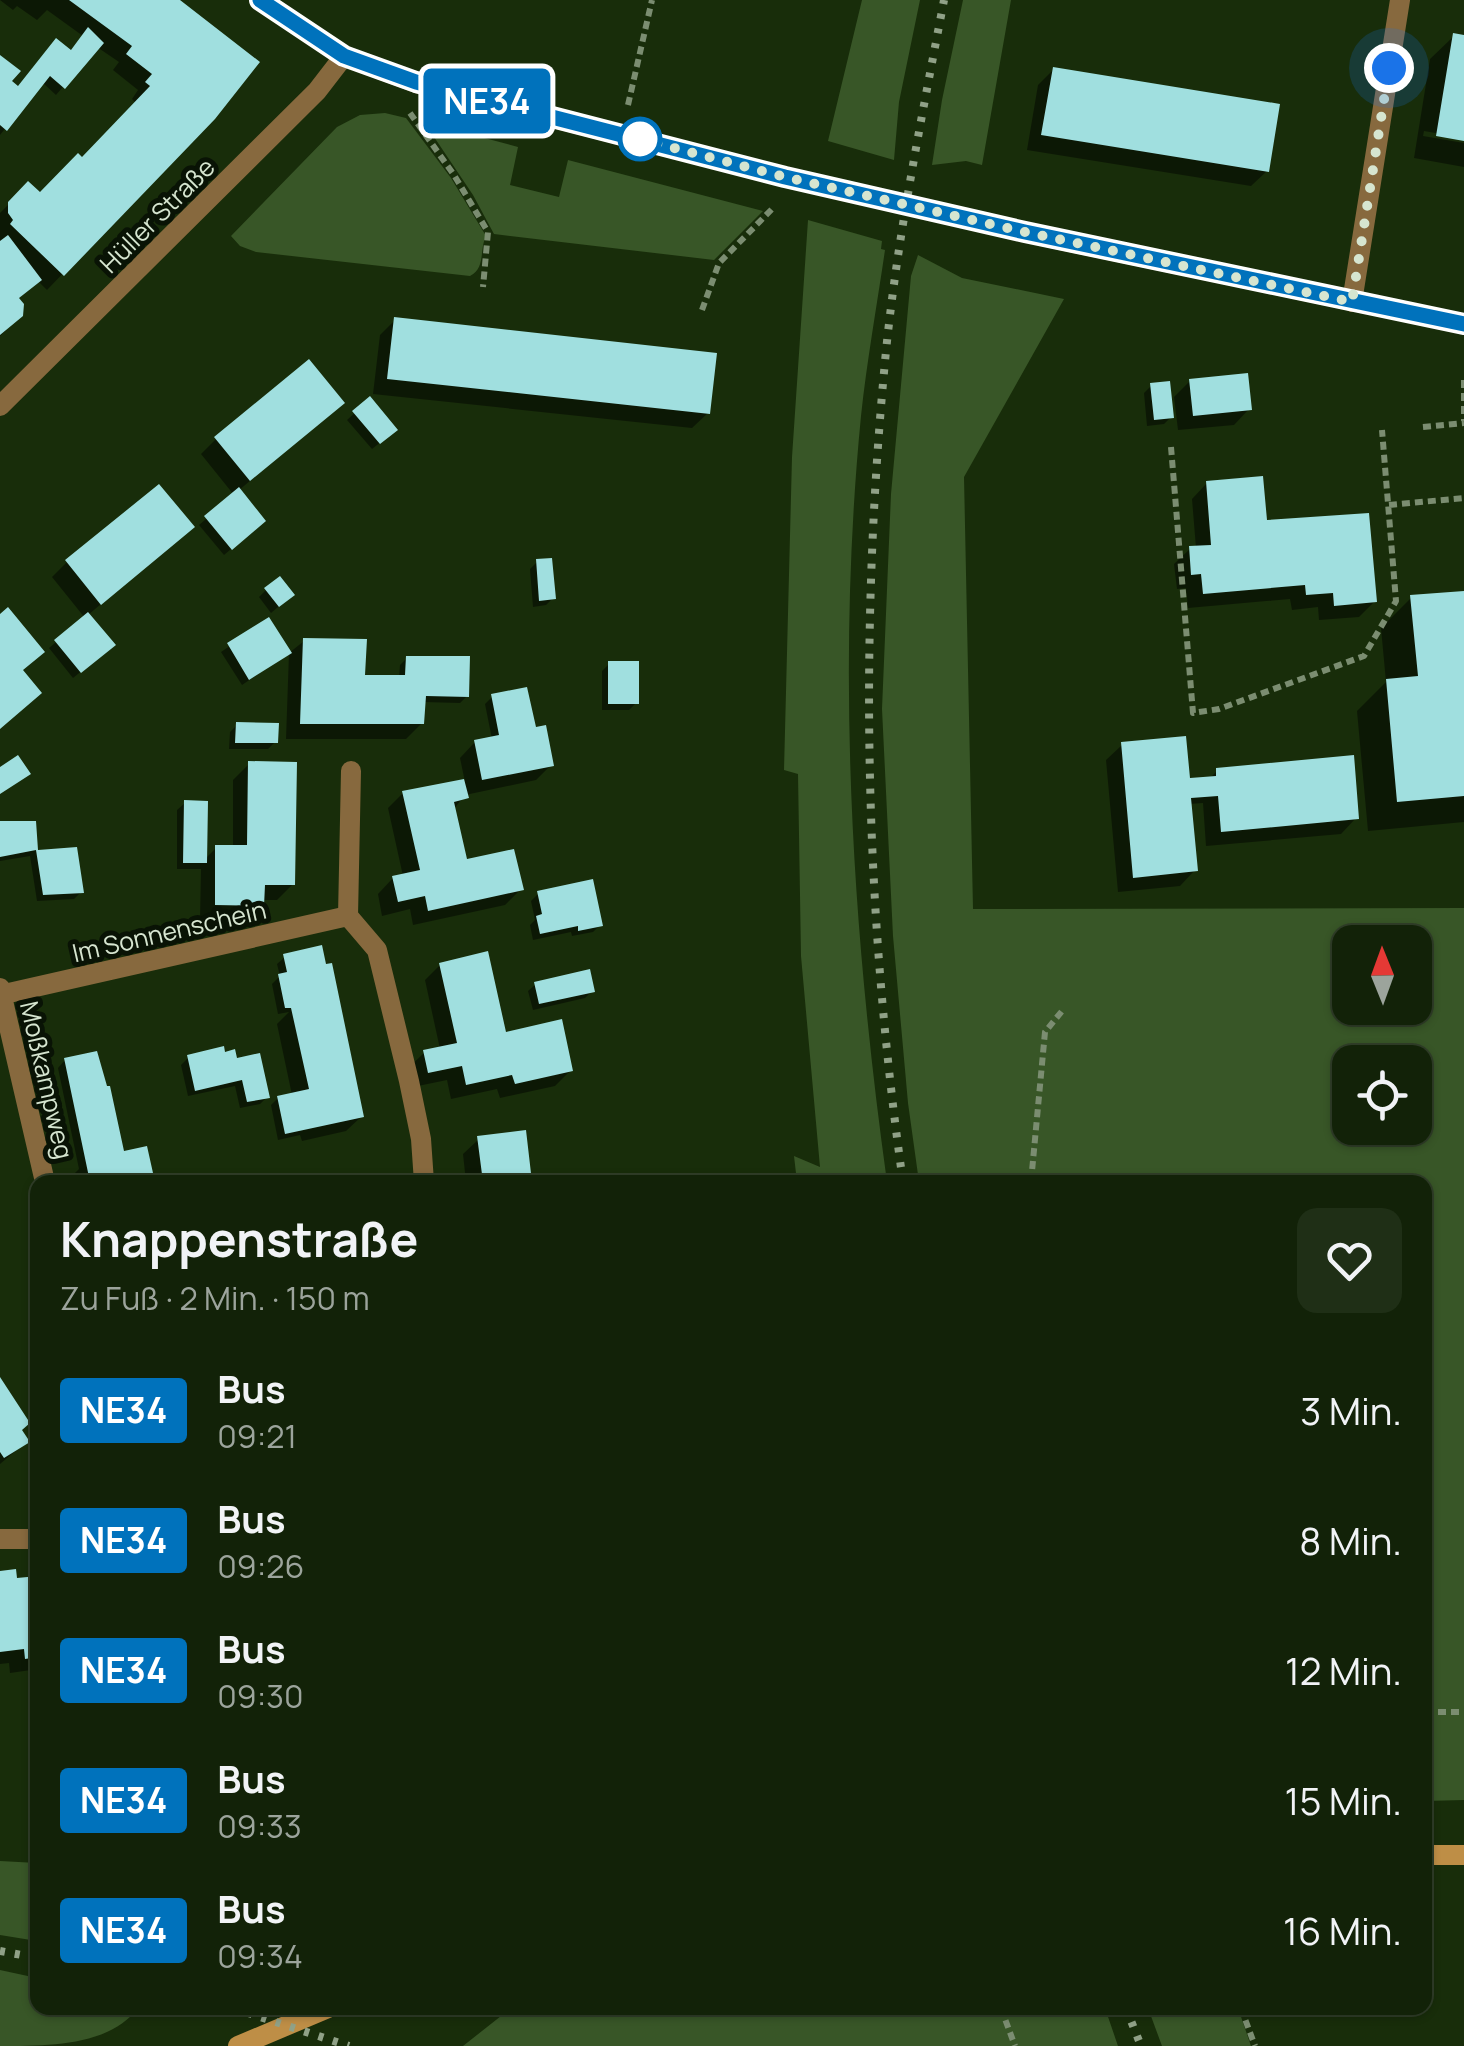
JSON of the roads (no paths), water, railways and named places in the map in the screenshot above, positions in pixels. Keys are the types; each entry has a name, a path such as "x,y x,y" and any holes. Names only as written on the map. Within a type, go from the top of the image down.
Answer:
{"main road":[{"path":"1432,1855 1464,1856"},
{"path":"238,2046 311,2015"}],"street":[{"path":"260,0 344,56 416,82 785,177 1060,240 1464,324"},
{"path":"1352,302 1400,0"},
{"name":"Hüller Straße","path":"0,406 317,91 344,56"},
{"path":"351,771 348,916 377,950 409,1081 423,1175"},
{"name":"Im Sonnenschein","path":"0,992 348,916"},
{"name":"Moßkampweg","path":"0,992 43,1175"},
{"path":"0,1539 30,1539"}],"railway":[{"path":"902,1175 873,871 869,663 872,559 891,307 944,0"},
{"path":"0,1951 30,1957"},
{"path":"254,2015 349,2046"},
{"path":"1129,2015 1141,2046"}]}
